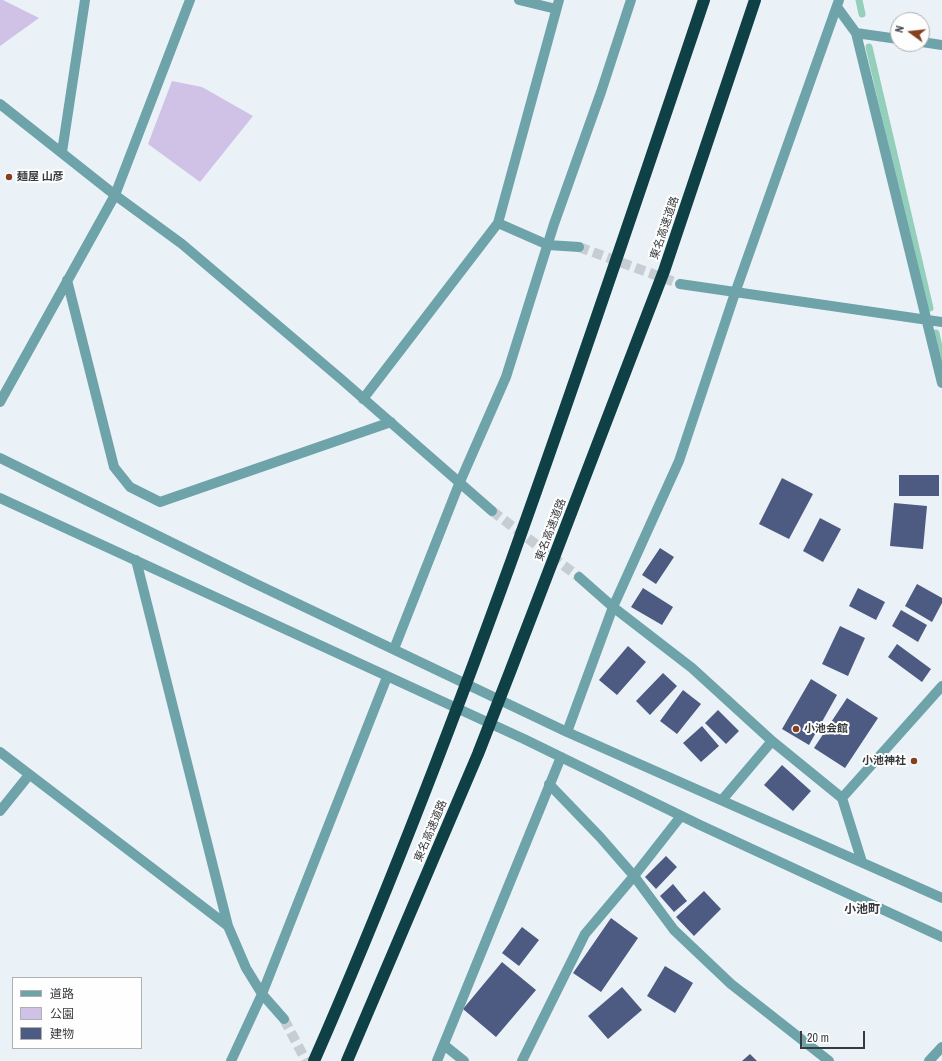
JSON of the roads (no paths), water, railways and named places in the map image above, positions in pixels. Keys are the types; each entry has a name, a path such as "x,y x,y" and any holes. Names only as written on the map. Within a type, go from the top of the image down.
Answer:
{"highway":[{"name":"東名高速道路","path":"314,1061 342,997 477,655 625,233 704,0"},
{"name":"東名高速道路","path":"347,1061 478,754 510,672 664,271 755,0"}],"street":[{"path":"62,152 85,0"},
{"path":"0,402 115,195 190,0"},
{"path":"363,399 498,223 558,4 519,0"},
{"path":"394,649 459,484 506,377 548,244 631,0"},
{"path":"838,3 856,33 942,383"},
{"path":"567,732 613,607 679,461 735,293 838,3"},
{"path":"856,33 890,38"},
{"path":"930,43 942,45"},
{"path":"0,104 115,195 182,244 391,422 459,484 492,511"},
{"path":"498,223 548,244 579,247"},
{"path":"67,280 114,467 130,487 160,502 391,422"},
{"path":"680,284 942,322"},
{"path":"0,458 245,579 567,732 942,898"},
{"path":"0,498 560,757 681,816 942,937"},
{"path":"136,560 228,926 246,968 262,994 284,1019"},
{"path":"579,577 613,607 692,668 772,741 842,798 862,862"},
{"path":"231,1061 262,994 387,677"},
{"path":"842,798 942,686"},
{"path":"722,800 772,741"},
{"path":"0,752 228,926"},
{"path":"437,1061 560,757"},
{"path":"0,811 29,775"},
{"path":"549,784 600,837 634,876 674,930 731,984 829,1061"},
{"path":"522,1061 585,934 634,876 681,816"},
{"path":"444,1045 464,1061"},
{"path":"929,1061 942,1047"}],"waterway":[{"path":"859,0 862,14"},
{"path":"869,47 930,308"},
{"path":"936,333 942,361"}],"tunnel":[{"path":"579,247 680,284"},
{"path":"492,511 579,577"},
{"path":"284,1019 306,1061"}],"place":[{"name":"麺屋 山彦","path":"9,177"},
{"name":"小池会館","path":"796,729"},
{"name":"小池神社","path":"914,761"}],"district":[{"name":"小池町","path":"862,910"}]}
